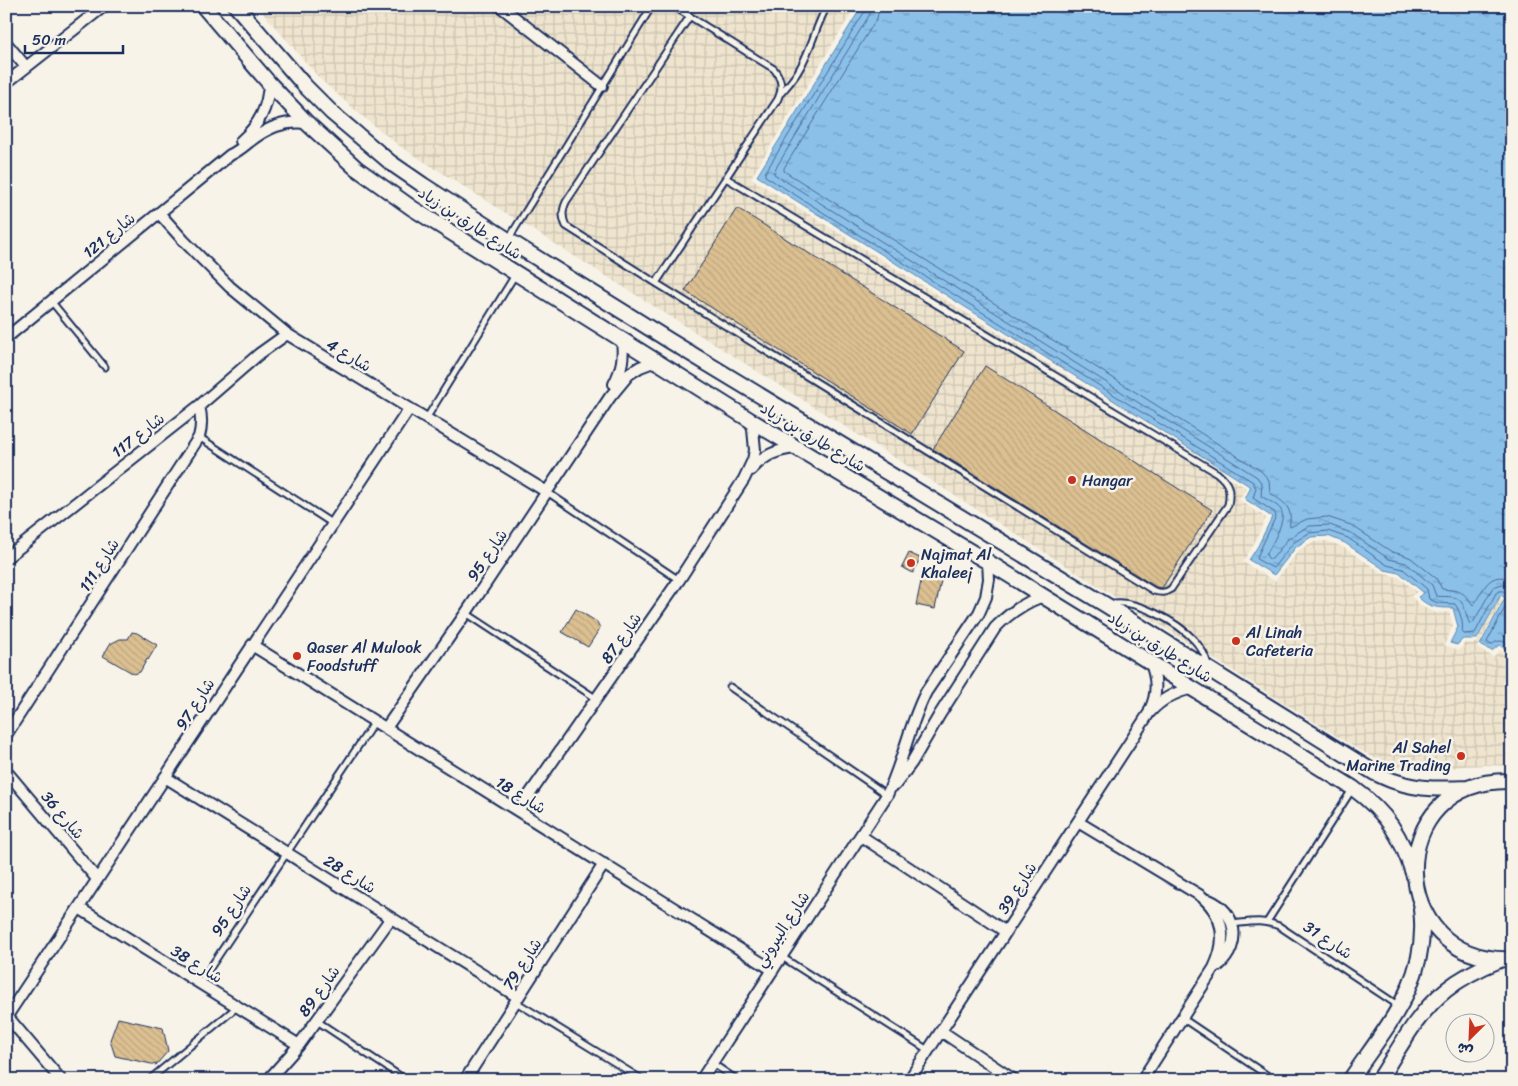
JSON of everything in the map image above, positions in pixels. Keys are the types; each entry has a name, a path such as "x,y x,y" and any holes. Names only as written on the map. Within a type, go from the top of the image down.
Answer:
{"main road":[{"name":"شارع طارق بن زياد","path":"203,6 269,83 307,123 356,168 384,188 515,274 795,448 988,562 1353,788 1386,817 1398,835 1408,855 1420,900"},
{"name":"شارع طارق بن زياد","path":"236,6 305,86 361,139 423,185 508,240 670,341 1106,605 1375,773 1397,782 1420,788 1468,788"},
{"path":"656,361 670,341"},
{"path":"1414,876 1417,848 1427,823 1445,802 1456,794 1482,783 1498,780 1512,781"},
{"path":"1420,900 1426,914 1435,927 1458,947 1472,954 1487,958 1507,959"},
{"path":"1350,1080 1400,1006 1416,973 1422,937 1420,900"},
{"path":"1379,1080 1417,1022 1445,990 1482,968 1507,959"}],"street":[{"path":"6,82 104,6"},
{"path":"500,6 602,86"},
{"path":"6,43 26,68"},
{"name":"شارع 121","path":"230,155 260,120 267,102 269,83"},
{"name":"شارع 121","path":"6,338 230,155 259,134 274,126 291,122 307,123"},
{"name":"شارع 4","path":"159,213 230,288 287,334 547,492"},
{"name":"شارع 117","path":"6,558 199,406 259,354 287,334"},
{"name":"شارع 95","path":"610,397 624,359 622,340"},
{"name":"شارع 95","path":"386,728 466,613 610,397 629,374 640,367 656,361"},
{"name":"شارع 111","path":"6,735 199,437 202,427 202,416 199,406"},
{"name":"شارع 97","path":"7,1015 409,409"},
{"name":"شارع 87","path":"744,479 753,460 755,450 750,420"},
{"name":"شارع 87","path":"518,810 679,580 744,479 758,462 766,456 780,450 795,448"},
{"name":"شارع البيروني","path":"887,795 914,719 926,692 979,613 986,597 989,579 988,562"},
{"name":"شارع البيروني","path":"701,1080 887,795 912,762 995,628 1017,608 1043,596"},
{"name":"شارع 18","path":"252,645 773,970"},
{"name":"شارع 39","path":"1149,713 1156,693 1154,671 1150,661"},
{"name":"شارع 39","path":"910,1080 1149,713 1156,705 1173,694 1193,688"},
{"name":"شارع 36","path":"6,771 97,879"},
{"name":"شارع 28","path":"165,777 392,918 517,999"},
{"path":"1078,822 1200,896 1221,906 1228,914 1232,924 1233,941 1231,949 1221,963 1214,968"},
{"path":"861,836 1006,932"},
{"name":"شارع 79","path":"465,1080 604,864"},
{"path":"1142,1080 1214,968 1222,948 1222,929 1214,910 1200,896"},
{"name":"شارع 38","path":"79,908 299,1045"},
{"name":"شارع 89","path":"268,1080 299,1045 392,918"},
{"path":"7,1015 61,1080"},
{"path":"941,1031 1014,1080"}],"lane":[{"path":"508,240 652,6"},
{"path":"673,6 774,69 781,80 781,93"},
{"path":"656,283 781,93 800,70 827,6"},
{"path":"690,16 562,210 562,218 566,226 1154,591 1160,593 1171,589 1228,505 1230,496 1224,479 726,178"},
{"path":"426,420 515,274"},
{"path":"51,301 105,367"},
{"path":"199,437 333,524"},
{"path":"547,492 679,580"},
{"path":"1106,605 1131,603 1173,624 1195,641 1204,655 1210,670"},
{"path":"466,613 597,699"},
{"path":"730,687 887,795"},
{"name":"شارع 95","path":"200,984 375,721"},
{"path":"1267,922 1353,788"},
{"name":"شارع 31","path":"1232,924 1267,922 1287,930 1400,1006"},
{"path":"782,957 929,1050"},
{"path":"517,999 642,1080"},
{"path":"149,1080 238,1007"},
{"path":"1182,1018 1274,1080"},
{"path":"317,1021 406,1080"},
{"path":"712,1063 737,1080"}],"shaded area":[{"path":"257,6 856,6 751,178 1246,488 1239,500 1266,518 1243,562 1275,581 1299,550 1312,542 1327,541 1343,547 1384,574 1398,577 1405,582 1417,592 1411,596 1421,606 1436,613 1449,612 1453,626 1444,645 1459,650 1465,643 1476,643 1500,598 1503,599 1477,648 1493,657 1500,650 1512,658 1512,668 1502,683 1512,691 1512,766 1462,766 1421,771 1400,768 1380,761 1354,747 401,147 321,80"}],"water":[{"path":"862,6 1512,6 1512,653 1499,645 1492,651 1480,645 1505,598 1501,595 1477,639 1463,639 1457,645 1450,643 1458,627 1453,608 1438,607 1426,603 1418,597 1424,593 1400,573 1385,570 1345,543 1328,536 1311,537 1296,547 1274,575 1249,560 1272,517 1245,499 1251,487 757,176"}],"building":[{"path":"737,208 964,351 912,434 685,291"},
{"name":"Hangar","path":"985,366 1212,510 1162,588 1156,587 933,449"},
{"name":"Najmat Al Khaleej","path":"909,553 920,558 913,573 902,567"},
{"path":"922,577 941,581 935,609 916,605"},
{"path":"576,609 597,622 600,628 588,647 562,632"},
{"path":"132,632 157,645 140,672 134,674 103,656 110,644 120,639 128,639"},
{"path":"118,1018 163,1028 168,1051 156,1065 115,1056 110,1040"}],"place":[{"name":"Hangar","path":"1072,480"},
{"name":"Najmat Al Khaleej","path":"911,563"},
{"name":"Al Linah Cafeteria","path":"1236,641"},
{"name":"Qaser Al Mulook Foodstuff","path":"297,656"},
{"name":"Al Sahel Marine Trading","path":"1461,756"}]}
